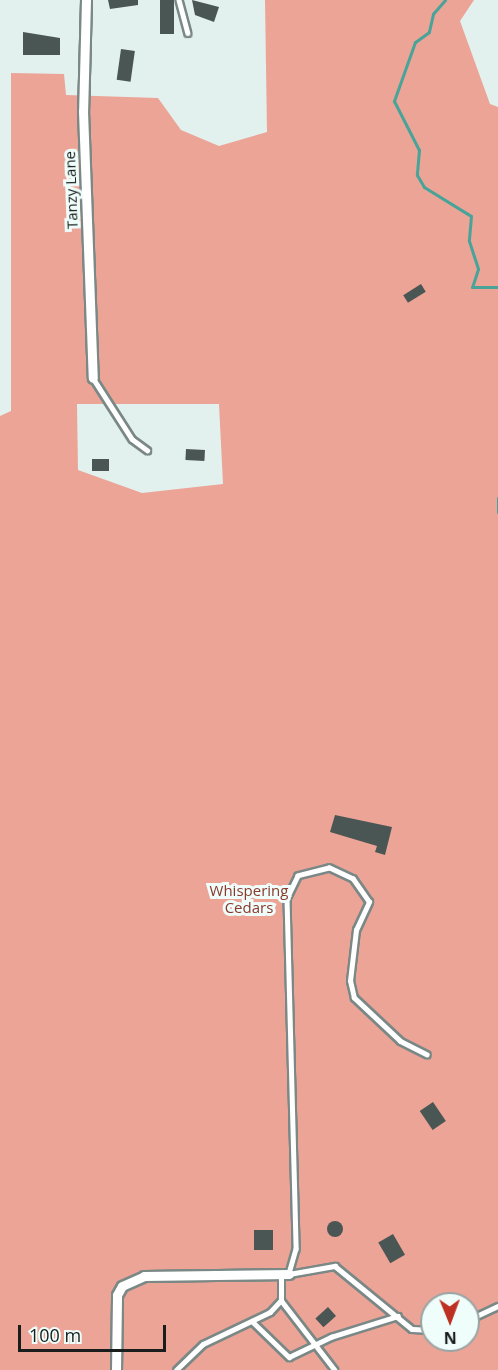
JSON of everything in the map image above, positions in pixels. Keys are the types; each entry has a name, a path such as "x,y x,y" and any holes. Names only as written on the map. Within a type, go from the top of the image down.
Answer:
{"street":[{"name":"Tanzy Lane","path":"86,0 84,122 93,378"},
{"path":"116,1370 117,1295 122,1286 144,1276 285,1274"}],"lane":[{"path":"179,0 188,33"},
{"path":"93,378 132,439 147,450"},
{"path":"334,1370 281,1300 285,1274 296,1249 287,899 297,876 329,868 353,879 369,902 357,930 350,981 354,998 400,1041 427,1055"},
{"path":"285,1274 335,1266 412,1329 420,1329"},
{"path":"176,1370 203,1344 252,1321 281,1300"},
{"path":"480,1314 498,1305"},
{"path":"252,1321 289,1357 398,1316"}],"green space":[{"name":"Whispering Cedars","path":"265,0 474,0 460,21 490,104 498,107 498,1370 0,1370 0,416 11,411 11,73 64,74 66,95 158,98 181,130 219,146 267,132","holes":["77,404 219,404 223,484 142,493 78,470"]}],"building":[{"path":"108,0 138,0 138,5 110,9"},
{"path":"160,0 174,0 174,34 160,34"},
{"path":"192,0 219,7 214,22 195,15"},
{"path":"23,32 60,38 60,55 23,55"},
{"path":"121,49 135,51 131,82 117,80"},
{"path":"421,284 426,292 408,303 403,295"},
{"path":"186,449 205,450 204,461 185,460"},
{"path":"92,459 109,459 109,471 92,471"},
{"path":"335,815 392,827 385,855 375,852 377,846 330,832"},
{"path":"433,1102 446,1121 433,1130 420,1111"},
{"path":"332,1221 338,1221 343,1229 341,1235 332,1237 327,1232 327,1226"},
{"path":"254,1230 273,1230 273,1250 254,1250"},
{"path":"393,1234 405,1255 390,1263 378,1242"},
{"path":"328,1307 336,1316 323,1327 315,1318"}],"waterway":[{"path":"445,0 433,14 429,32 415,42 394,101 419,150 417,175 424,187 471,216 469,241 478,269 472,287 498,287"},
{"path":"498,498 498,512"}]}
